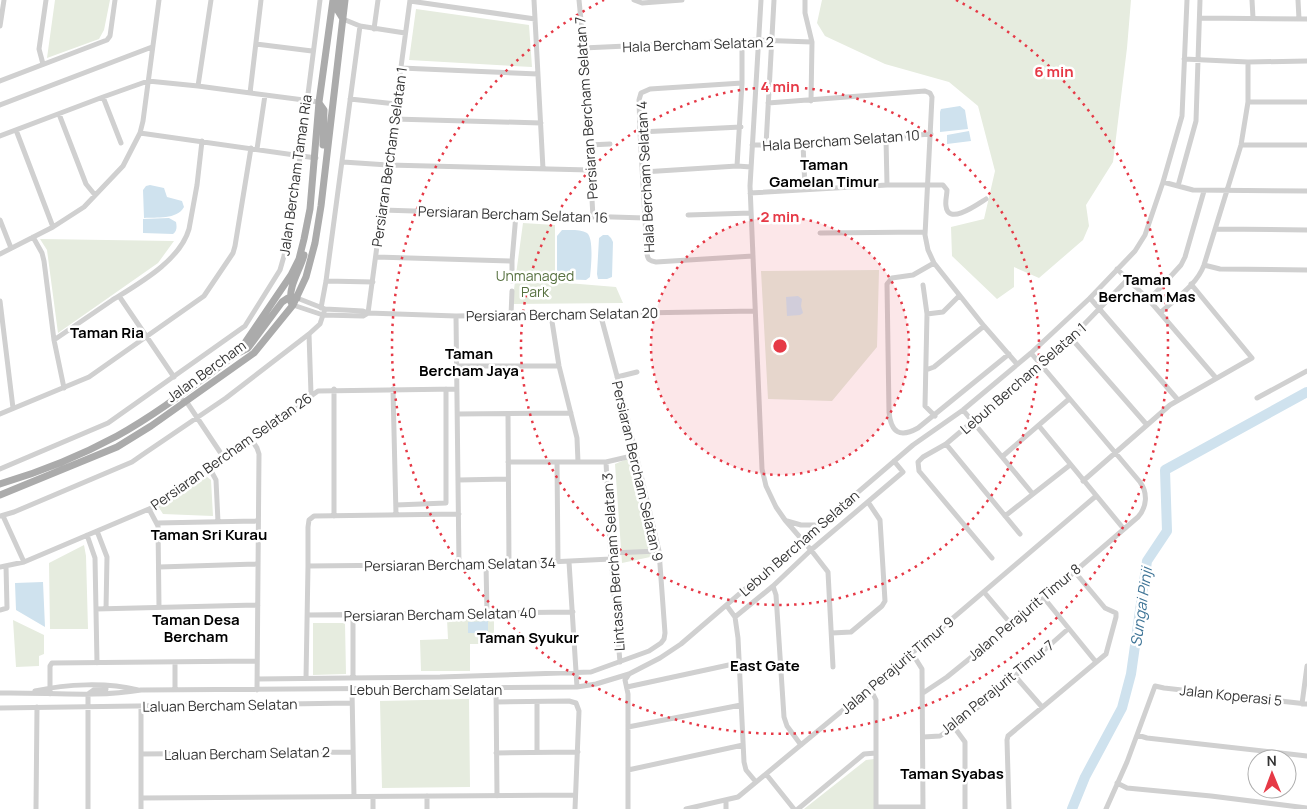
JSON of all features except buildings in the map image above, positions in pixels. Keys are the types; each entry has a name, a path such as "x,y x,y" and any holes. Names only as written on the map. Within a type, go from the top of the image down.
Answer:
{"main road":[{"name":"Jalan Bercham","path":"0,484 56,465 120,435 238,353 291,275 299,259 310,209 316,158 319,102 333,0"},
{"path":"338,0 338,11 342,18"},
{"name":"Jalan Bercham","path":"0,495 118,446 151,426 254,353 293,300 306,277 315,242 321,206 345,0"},
{"path":"319,102 324,110 323,151 326,160"},
{"path":"238,353 248,348 280,304 293,300 292,287 302,266 305,250 304,239"},
{"path":"0,490 26,484"}],"street":[{"path":"0,26 4,0"},
{"path":"43,64 39,49 46,0"},
{"path":"0,81 107,40 110,36 115,0"},
{"path":"0,254 77,213 123,166 140,133 159,0"},
{"path":"198,86 211,0"},
{"path":"250,93 261,0"},
{"name":"Jalan Bercham Taman Ria","path":"0,469 108,422 245,326 280,270 287,239 300,156 320,0"},
{"path":"374,28 378,0"},
{"path":"410,0 535,19"},
{"name":"Persiaran Bercham Selatan 1","path":"368,313 410,0"},
{"path":"534,0 543,169"},
{"name":"Persiaran Bercham Selatan 7","path":"579,0 593,217"},
{"path":"634,0 642,3 682,0"},
{"path":"760,0 750,192 762,469 769,495 785,520 828,572 833,667"},
{"path":"766,145 774,0"},
{"path":"805,0 805,13 812,42 811,101"},
{"name":"Lebuh Bercham Selatan","path":"141,690 577,688 629,674 660,658 681,644 727,606 818,525 913,445 963,410 1031,353 1090,298 1134,251 1145,235 1182,116 1186,0"},
{"path":"1178,186 1196,121 1200,0"},
{"path":"1252,0 1253,18"},
{"path":"1298,0 1299,19"},
{"path":"342,18 360,26 406,33"},
{"path":"1200,18 1307,19"},
{"path":"24,562 1,516 132,462 255,377 318,327 323,315 360,26"},
{"name":"Hala Bercham Selatan 2","path":"583,48 758,40 812,42"},
{"path":"735,167 740,127 742,41"},
{"path":"256,44 312,51"},
{"path":"0,105 152,47"},
{"path":"1184,59 1248,62 1307,61"},
{"path":"1160,313 1191,284 1204,266 1240,145 1248,102 1248,62"},
{"path":"401,68 538,74"},
{"path":"0,136 148,81 319,102"},
{"name":"Hala Bercham Selatan 4","path":"742,83 645,90 639,96 646,254 651,261 753,256"},
{"path":"768,103 924,91 930,93 932,97 931,134 925,232 928,250 934,264 1017,364"},
{"path":"0,414 90,377 204,296 233,253 237,242 265,95"},
{"path":"103,97 121,143"},
{"path":"350,99 396,104"},
{"path":"1248,102 1307,102"},
{"path":"59,114 86,184 95,195"},
{"path":"394,119 540,123"},
{"path":"640,132 740,127"},
{"path":"16,130 52,227"},
{"path":"140,133 316,158"},
{"name":"Hala Bercham Selatan 10","path":"752,145 803,144 931,134"},
{"path":"886,138 887,185"},
{"path":"54,340 151,275 167,262 187,234 197,185 202,141"},
{"path":"589,145 610,144"},
{"path":"803,144 805,188"},
{"path":"1240,145 1307,146"},
{"path":"343,162 388,165 590,170"},
{"path":"643,172 750,167"},
{"path":"1163,182 1194,190 1307,191"},
{"path":"750,192 887,185 943,185 947,190 947,211 956,215 967,211 986,199"},
{"path":"1149,300 1181,265 1185,257 1204,190"},
{"name":"Persiaran Bercham Selatan 16","path":"382,210 645,218"},
{"path":"688,215 751,213"},
{"path":"512,281 516,214"},
{"path":"0,220 11,248"},
{"path":"1215,229 1307,230"},
{"path":"820,233 925,232"},
{"path":"33,237 42,253 44,262 54,340 64,388"},
{"path":"376,257 512,261"},
{"path":"934,264 913,275 892,278 887,284 890,417 894,428 901,433 912,431 935,416 1009,354"},
{"path":"1204,266 1220,269 1307,270"},
{"path":"1117,269 1149,300 1216,378"},
{"name":"Lebuh Bercham Selatan 1","path":"992,558 919,471 917,465 920,459 946,444 1071,338 1128,279"},
{"path":"326,281 372,282"},
{"path":"1083,481 1178,400 1252,358 1191,284"},
{"path":"923,285 927,314 925,406 935,416"},
{"path":"511,315 512,291"},
{"path":"119,296 174,377"},
{"path":"927,314 943,312 960,296"},
{"path":"1090,298 1178,400"},
{"path":"293,300 323,308 368,313"},
{"path":"293,300 323,315 363,316 368,313"},
{"path":"0,301 13,408"},
{"name":"Persiaran Bercham Selatan 20","path":"368,313 456,316 755,312"},
{"name":"Persiaran Bercham Selatan 9","path":"257,678 577,674 590,672 620,662 649,651 660,644 664,639 665,633 659,551 600,313"},
{"path":"551,315 559,366 578,438 578,462"},
{"path":"456,316 459,565"},
{"path":"926,370 934,366 984,326"},
{"path":"309,334 311,394"},
{"path":"1071,338 1147,425"},
{"path":"1031,353 1116,453"},
{"path":"457,366 559,366"},
{"path":"1256,398 1307,371"},
{"path":"617,377 637,372"},
{"path":"393,389 396,515"},
{"path":"396,505 445,504 446,389"},
{"name":"Persiaran Bercham Selatan 26","path":"3,566 24,562 163,502 311,394 322,390 457,389"},
{"path":"334,390 334,516"},
{"path":"160,408 164,408 180,398 186,401 224,458"},
{"path":"1002,456 1069,399"},
{"path":"963,410 1032,493"},
{"path":"458,414 571,413"},
{"path":"508,414 509,564"},
{"path":"1039,426 1123,528"},
{"path":"251,439 259,454 257,690"},
{"path":"946,444 1020,534"},
{"name":"Jalan Perajurit Timur 8","path":"923,693 947,678 1044,598 1141,513 1145,502 1146,490 1116,453"},
{"path":"508,462 606,462 636,455"},
{"path":"735,617 903,472 894,461"},
{"path":"557,462 558,562"},
{"name":"Lintasan Bercham Selatan 3","path":"606,462 611,556 620,662"},
{"path":"1005,516 1070,465"},
{"path":"210,468 216,480 218,522"},
{"path":"458,480 508,479"},
{"path":"446,488 458,488"},
{"name":"Jalan Perajurit Timur 9","path":"686,809 738,797 912,654 1096,496"},
{"path":"832,633 852,632 882,606 885,601 881,524 878,515 868,502"},
{"path":"149,509 157,522 159,607"},
{"path":"306,678 309,520 314,516 459,514"},
{"path":"785,520 801,525 818,525"},
{"path":"157,522 258,521"},
{"path":"97,531 107,557 106,608"},
{"path":"87,535 95,558 97,663"},
{"name":"Persiaran Bercham Selatan 34","path":"308,566 569,562 659,551"},
{"path":"569,562 577,688"},
{"path":"159,567 258,564"},
{"path":"486,564 487,614"},
{"path":"0,610 7,608 3,566"},
{"path":"1009,809 1007,738 1009,734 1106,654 1116,613 1105,608 1074,572"},
{"path":"773,586 776,595 784,717 787,726 801,745"},
{"path":"984,592 1011,624"},
{"path":"1044,598 1096,662"},
{"path":"96,609 258,605"},
{"path":"727,606 735,617 746,770 756,782"},
{"name":"Persiaran Bercham Selatan 40","path":"307,615 573,612"},
{"path":"353,615 353,678"},
{"name":"Jalan Perajurit Timur 7","path":"923,737 939,736 954,727 1068,629"},
{"path":"870,688 876,700 876,808 923,808 922,668 912,654"},
{"path":"50,691 50,666 52,664 257,660"},
{"path":"175,662 176,690"},
{"path":"626,686 738,663"},
{"path":"1304,704 1307,666"},
{"path":"628,809 628,694 626,677 629,674"},
{"path":"1015,676 1042,707"},
{"path":"615,679 622,681 626,686"},
{"path":"50,691 63,687 124,686 141,690"},
{"path":"88,694 95,689 116,689 124,686"},
{"name":"Jalan Koperasi 5","path":"1137,735 1156,686 1304,704"},
{"path":"63,687 83,690 88,694"},
{"path":"496,689 497,796"},
{"path":"0,693 50,691 88,694 123,693 141,690"},
{"path":"352,690 354,797"},
{"path":"88,694 88,809"},
{"path":"496,702 574,702 578,705 575,809"},
{"path":"537,702 537,752"},
{"name":"Laluan Bercham Selatan","path":"0,708 352,703"},
{"path":"628,727 741,705"},
{"path":"141,706 141,809"},
{"path":"36,809 37,708"},
{"path":"954,727 965,742 966,809"},
{"path":"1106,809 1137,735 1147,738 1307,756"},
{"path":"628,770 743,745"},
{"name":"Laluan Bercham Selatan 2","path":"141,754 353,752"},
{"path":"496,753 578,752"},
{"path":"798,809 864,754 876,753"},
{"path":"766,774 794,809"},
{"path":"1117,783 1127,788 1278,807 1307,808"},
{"path":"141,798 575,795"},
{"path":"427,796 427,809"},
{"path":"373,797 373,809"},
{"path":"726,800 726,809"}],"green space":[{"path":"55,0 110,0 104,30 99,39 47,58"},
{"path":"822,0 1131,0 1113,162 1086,205 1089,226 1083,240 1039,278 1014,267 1014,287 997,299 952,256 951,227 984,219 995,171 978,106 949,82 885,64 825,36 817,23"},
{"path":"416,9 529,25 532,67 409,60"},
{"name":"Unmanaged Park","path":"523,223 555,225 555,282 616,287 623,303 512,304"},
{"path":"40,239 174,241 158,263 58,333 47,250"},
{"path":"879,270 877,347 832,401 768,399 761,271"},
{"path":"634,456 655,556 622,563 615,464"},
{"path":"206,476 211,480 213,516 163,514 156,503"},
{"path":"84,545 88,629 50,629 49,563"},
{"path":"494,618 494,644 470,644 470,671 421,671 420,640 448,639 447,619"},
{"path":"13,620 44,635 44,654 39,656 39,666 16,667"},
{"path":"313,623 345,623 346,674 313,675"},
{"path":"469,699 470,787 382,788 380,701"},
{"path":"874,759 874,809 804,809 866,760"}],"water":[{"path":"960,106 965,110 968,129 940,132 941,109"},
{"path":"969,131 971,141 947,144 947,135"},
{"path":"146,186 164,188 167,197 182,201 184,207 181,211 171,216 144,218 143,190"},
{"path":"169,218 176,222 176,229 173,234 143,233 143,219"},
{"path":"562,230 582,231 589,236 591,241 591,267 590,277 586,280 559,279 557,274 557,236"},
{"path":"603,235 608,235 613,242 612,277 598,279 599,238"},
{"path":"798,296 802,299 803,313 787,316 786,297"},
{"path":"43,582 45,627 16,610 15,583"},
{"path":"488,621 488,633 468,633 468,622"}],"waterway":[{"name":"Sungai Pinji","path":"1072,809 1085,777 1122,708 1131,674 1147,561 1167,531 1165,470 1307,392"}],"district":[{"name":"Taman Gamelan Timur","path":"824,172"},
{"name":"Taman Bercham Mas","path":"1147,288"},
{"name":"Taman Ria","path":"107,332"},
{"name":"Taman Bercham Jaya","path":"469,362"},
{"name":"Taman Sri Kurau","path":"209,534"},
{"name":"Taman Desa Bercham","path":"196,628"},
{"name":"Taman Syukur","path":"528,637"},
{"name":"East Gate","path":"765,665"},
{"name":"Taman Syabas","path":"952,773"}]}
